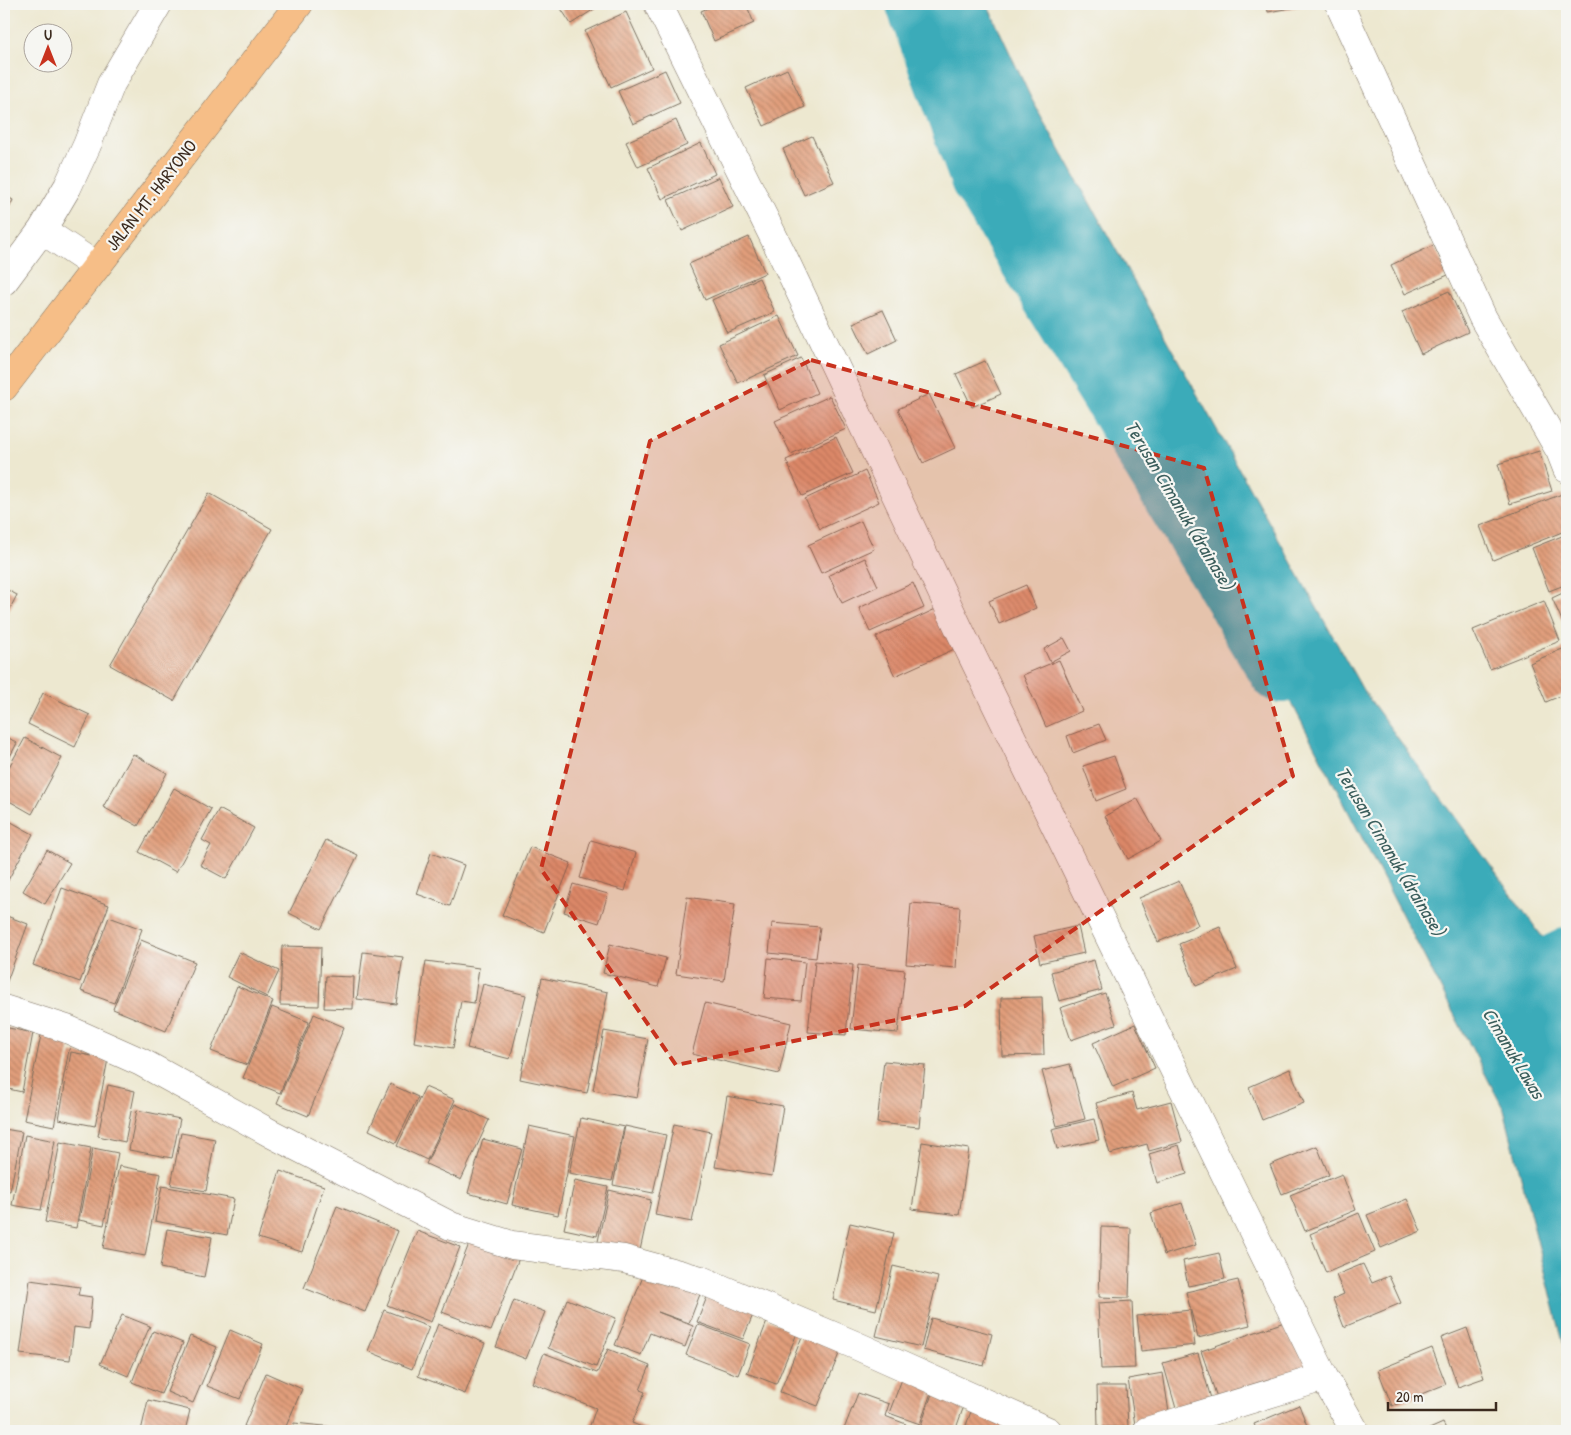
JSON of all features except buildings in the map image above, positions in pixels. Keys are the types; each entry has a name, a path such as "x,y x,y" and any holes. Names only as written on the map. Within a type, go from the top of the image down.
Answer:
{"main road":[{"name":"JALAN MT. HARYONO","path":"4,387 300,4"}],"street":[{"path":"4,280 51,235 72,178 111,84 158,4"},
{"path":"658,4 784,256 961,633 1324,1377 1355,1431"},
{"path":"1339,4 1482,318 1565,456"},
{"path":"51,235 96,266"},
{"path":"4,1010 67,1029 141,1062 280,1138 450,1226 512,1245 624,1259 701,1280 1048,1431"},
{"path":"1148,1431 1324,1377"}],"highlighted area":[{"path":"811,360 1204,468 1293,776 965,1006 676,1065 541,869 650,441"}],"water":[{"name":"Cimanuk Lawas","path":"927,4 987,4 1031,98 1363,690 1567,971 1567,1358 1504,1110"}],"waterway":[{"name":"Terusan Cimanuk (drainase)","path":"918,4 982,178 1281,671"},
{"path":"1507,975 1567,946"}]}
